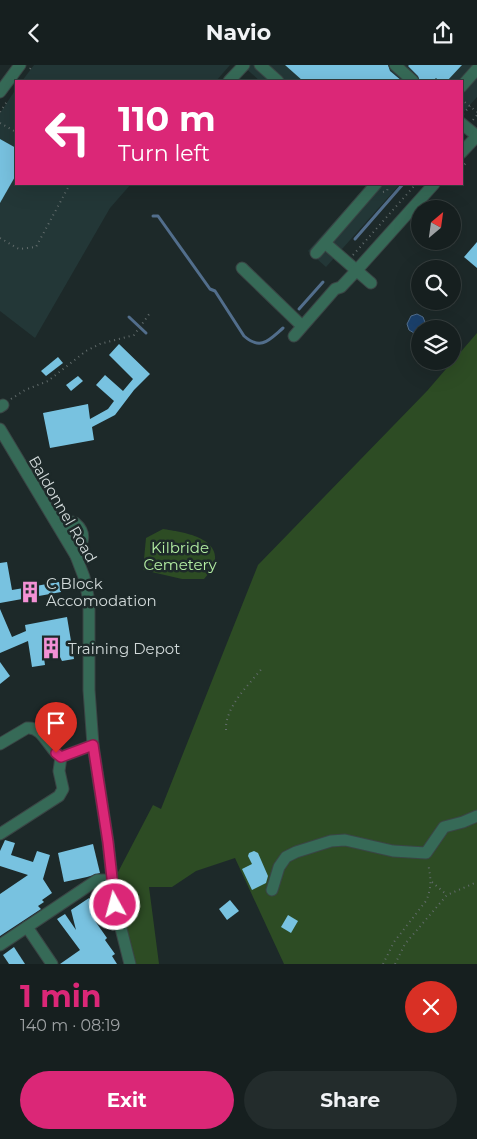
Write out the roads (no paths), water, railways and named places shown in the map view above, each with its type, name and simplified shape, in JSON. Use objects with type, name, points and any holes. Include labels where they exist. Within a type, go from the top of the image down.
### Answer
[{"type":"street","points":[[5,95],[20,65]]},
{"type":"street","points":[[230,80],[244,65]]},
{"type":"street","points":[[260,65],[277,80]]},
{"type":"street","points":[[395,65],[413,80]]},
{"type":"street","points":[[463,85],[477,69]]},
{"type":"street","points":[[463,125],[477,136],[463,151]]},
{"type":"street","points":[[316,253],[375,185]]},
{"type":"street","points":[[294,336],[335,289],[341,287],[433,185]]},
{"type":"street","points":[[325,243],[371,283]]},
{"type":"street","points":[[242,268],[302,326]]},
{"type":"street","name":"Baldonnel Road","points":[[0,429],[60,528],[76,557],[84,577],[89,601],[89,690],[93,745],[115,905],[130,964]]},
{"type":"street","points":[[60,528],[72,522],[75,523],[84,535],[84,541],[76,557]]},
{"type":"street","points":[[0,744],[32,727],[61,757]]},
{"type":"street","points":[[61,757],[93,745]]},
{"type":"street","points":[[0,834],[59,796],[62,789],[59,771],[61,757]]},
{"type":"street","points":[[272,890],[279,867],[286,857],[296,852],[331,841],[345,841],[393,851],[426,853],[444,827],[477,816]]},
{"type":"street","points":[[0,945],[97,880],[112,880]]},
{"type":"street","points":[[27,927],[52,964]]},
{"type":"water","points":[[417,314],[423,317],[424,320],[411,320],[411,331],[407,324],[411,316]]},
{"type":"waterway","points":[[355,239],[402,185]]},
{"type":"waterway","points":[[153,216],[158,216],[210,289],[215,291],[244,336],[255,343],[265,342],[283,328]]},
{"type":"waterway","points":[[299,309],[323,282]]},
{"type":"waterway","points":[[129,317],[146,333]]},
{"type":"place","name":"C Block Accomodation","points":[[30,592]]},
{"type":"place","name":"Training Depot","points":[[51,648]]},
{"type":"park label","name":"Kilbride Cemetery","points":[[180,556]]}]
